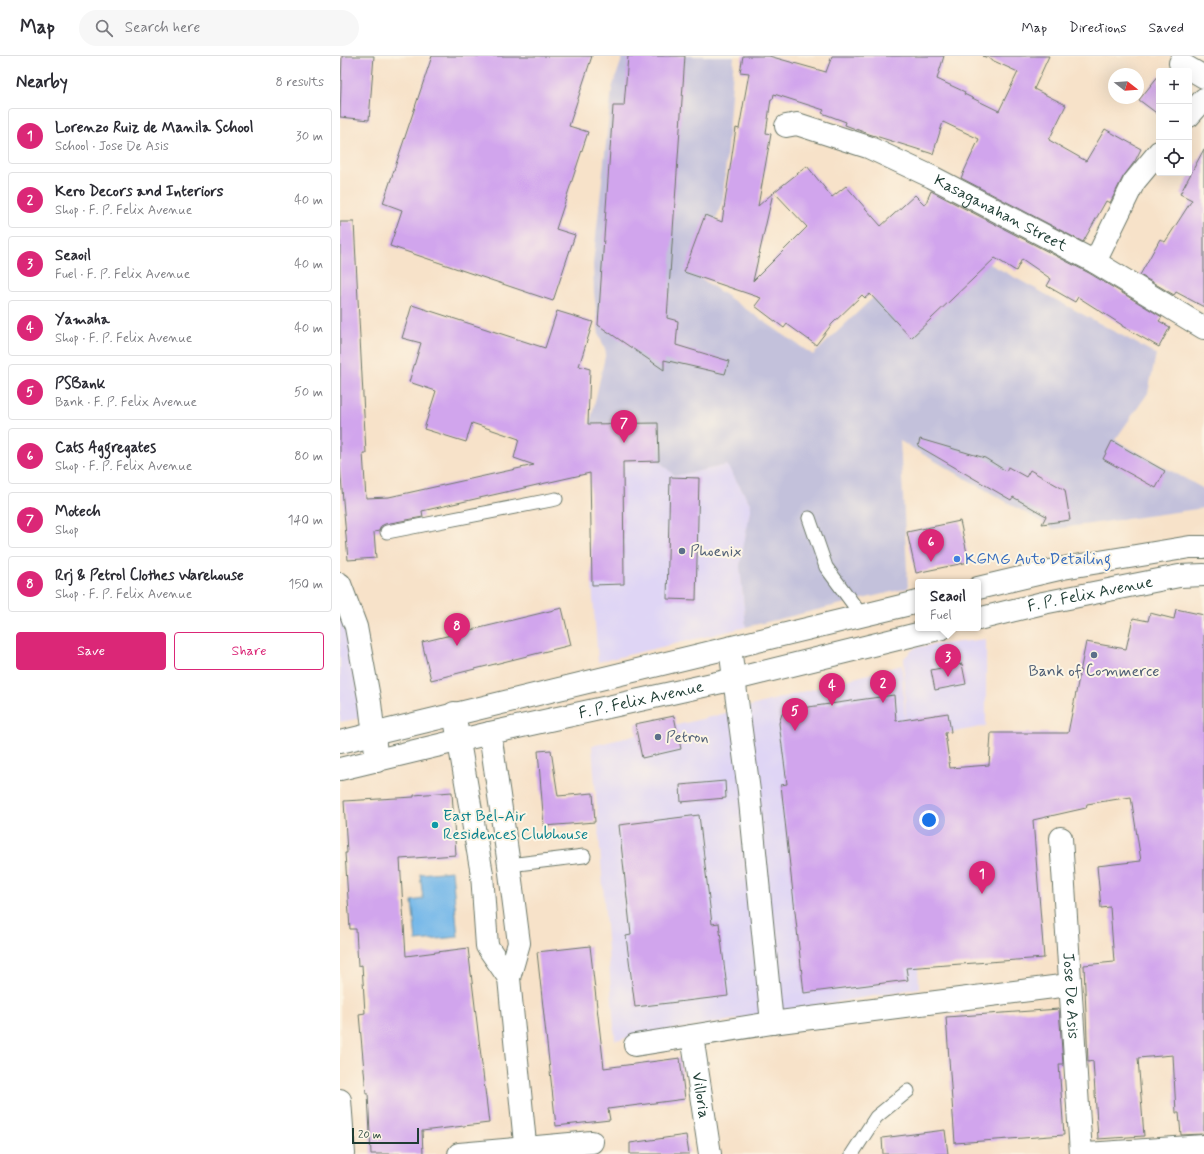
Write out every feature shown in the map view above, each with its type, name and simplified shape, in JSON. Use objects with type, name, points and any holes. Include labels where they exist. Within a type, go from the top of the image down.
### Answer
[{"type":"street","points":[[1180,63],[1204,77]]},
{"type":"street","name":"Kasaganahan Street","points":[[786,126],[797,124],[868,147],[932,177],[1095,262],[1204,328]]},
{"type":"street","points":[[1095,262],[1134,182],[1156,156]]},
{"type":"street","name":"F. P. Felix Avenue","points":[[981,587],[1063,568],[1190,547],[1204,547]]},
{"type":"street","name":"F. P. Felix Avenue","points":[[981,618],[1043,603],[1179,576],[1204,575]]},
{"type":"street","points":[[340,584],[356,627],[374,733],[377,761]]},
{"type":"street","name":"F. P. Felix Avenue","points":[[340,742],[454,713],[915,603]]},
{"type":"street","name":"F. P. Felix Avenue","points":[[340,769],[459,742],[490,733],[735,679],[930,631]]},
{"type":"street","points":[[730,648],[750,791],[772,1023]]},
{"type":"street","points":[[454,713],[482,874],[487,946],[509,978]]},
{"type":"street","points":[[490,733],[510,865],[518,944],[509,978],[526,1151]]},
{"type":"street","name":"Jose De Asis","points":[[1061,838],[1069,985],[1081,1154]]},
{"type":"street","points":[[635,1045],[772,1023],[1069,985]]},
{"type":"street","name":"Villoria","points":[[692,1036],[710,1154]]},
{"type":"street","points":[[340,1100],[344,1154]]},
{"type":"street","points":[[459,1154],[526,1151],[592,1142]]},
{"type":"street","points":[[1087,1154],[1204,1146]]},
{"type":"lane","points":[[387,532],[556,498]]},
{"type":"lane","points":[[809,518],[826,568],[862,616]]},
{"type":"lane","points":[[510,865],[584,856]]},
{"type":"lane","points":[[852,1154],[876,1117],[908,1091]]},
{"type":"shaded area","points":[[623,56],[734,56],[723,200],[696,275],[813,355],[951,223],[990,264],[1156,354],[1148,393],[1115,440],[1204,489],[1204,508],[1054,529],[900,441],[908,588],[746,627],[740,566],[751,505],[727,465],[675,476],[659,461],[658,424],[590,424],[606,352],[599,335],[594,292],[593,264],[612,88]]},
{"type":"shaded area","points":[[658,423],[659,461],[675,476],[727,465],[751,505],[740,566],[746,627],[598,662],[592,585],[590,424]]},
{"type":"shaded area","points":[[340,598],[349,613],[361,718],[340,722]]},
{"type":"shaded area","points":[[986,639],[986,726],[906,741],[919,988],[615,1040],[592,746],[722,714],[902,665],[906,737],[904,658],[916,647]]},
{"type":"water","points":[[452,871],[458,937],[416,941],[412,901],[423,899],[420,874]]},
{"type":"building","points":[[342,56],[374,56],[369,120],[340,117]]},
{"type":"building","points":[[432,56],[592,56],[569,126],[588,132],[556,229],[575,235],[553,301],[390,246],[402,210],[383,203]]},
{"type":"building","points":[[628,56],[685,56],[667,318],[678,321],[676,345],[729,361],[725,374],[664,360],[664,370],[598,325],[613,106],[624,106]]},
{"type":"building","points":[[743,56],[769,56],[826,72],[832,56],[944,56],[937,79],[965,92],[964,94],[999,111],[1018,72],[983,56],[1049,56],[1034,89],[1066,105],[1049,140],[1086,161],[1105,129],[1141,149],[1135,161],[1123,177],[1110,203],[1106,201],[1083,242],[961,178],[979,139],[943,122],[933,154],[845,125],[846,122],[822,113],[824,110],[774,94],[773,99],[771,99],[766,133],[771,134],[758,206],[773,193],[753,281],[807,227],[774,192],[807,166],[832,197],[846,186],[881,226],[915,195],[925,205],[931,191],[1089,273],[1162,317],[1159,321],[1170,327],[1159,347],[1122,326],[1078,297],[1075,302],[1047,286],[1051,279],[1022,259],[1016,271],[995,258],[911,338],[870,294],[865,298],[862,295],[832,324],[816,345],[787,324],[784,328],[755,306],[761,298],[684,272],[705,215],[722,222],[736,128],[739,129],[749,73],[740,72]]},
{"type":"building","points":[[1156,79],[1156,113],[1144,104],[1144,94]]},
{"type":"building","points":[[1204,149],[1204,307],[1176,292],[1174,295],[1140,275],[1160,239],[1165,242],[1192,200],[1180,194],[1190,176],[1192,176],[1192,172]]},
{"type":"building","points":[[340,222],[354,222],[366,453],[363,453],[366,498],[389,497],[534,465],[514,458],[519,439],[472,423],[466,442],[424,429],[436,391],[409,382],[421,343],[402,338],[412,305],[545,348],[557,311],[593,322],[579,366],[590,369],[588,424],[658,423],[659,461],[623,462],[624,584],[592,585],[590,473],[422,511],[423,517],[385,524],[381,526],[379,531],[374,532],[376,558],[348,560],[340,465]]},
{"type":"building","points":[[920,439],[985,458],[1006,471],[1008,467],[1026,477],[1030,470],[1065,490],[1070,520],[1042,524],[1046,516],[1013,497],[1011,500],[918,446]]},
{"type":"building","points":[[1112,441],[1165,471],[1156,488],[1103,459]]},
{"type":"building","name":"Phoenix","points":[[670,477],[699,478],[696,600],[667,599]]},
{"type":"building","points":[[960,521],[969,562],[916,573],[907,532]]},
{"type":"building","points":[[562,608],[571,645],[431,680],[422,642]]},
{"type":"building","points":[[1176,609],[1204,615],[1204,1134],[1181,1135],[1179,1113],[1176,1113],[1173,1055],[1138,1058],[1144,1136],[1098,1139],[1093,1061],[1088,1062],[1084,965],[1114,962],[1110,907],[1101,908],[1097,866],[1141,861],[1131,797],[1087,804],[1086,808],[1033,820],[1044,958],[906,968],[908,980],[804,993],[781,785],[787,784],[779,723],[782,714],[787,710],[894,695],[896,721],[948,713],[951,732],[945,733],[950,768],[989,765],[991,733],[1068,733],[1086,642],[1126,649],[1133,618],[1148,621],[1150,613],[1174,619]]},
{"type":"building","points":[[962,664],[966,684],[935,690],[931,670]]},
{"type":"building","name":"Petron","points":[[674,716],[681,749],[642,758],[635,724]]},
{"type":"building","points":[[551,750],[558,796],[593,793],[595,822],[544,826],[538,751]]},
{"type":"building","points":[[725,781],[726,798],[681,802],[680,785]]},
{"type":"building","points":[[452,792],[456,855],[400,859],[406,956],[468,948],[489,1123],[422,1131],[423,1154],[371,1154],[368,1093],[366,1093],[359,1014],[365,1013],[362,965],[358,966],[356,929],[350,929],[345,853],[347,853],[344,801],[414,797],[414,795]]},
{"type":"building","points":[[699,815],[712,924],[719,923],[728,996],[635,1007],[626,936],[631,935],[619,825]]},
{"type":"building","points":[[590,946],[604,1068],[680,1058],[685,1099],[608,1109],[610,1120],[556,1126],[537,952]]},
{"type":"building","points":[[1059,1009],[1063,1064],[1059,1064],[1064,1135],[955,1143],[946,1017]]},
{"type":"building","points":[[945,1130],[948,1154],[883,1154],[882,1138]]},
{"type":"building","points":[[686,1135],[689,1154],[630,1154],[630,1143]]},
{"type":"place","name":"Motech","points":[[624,443]]},
{"type":"place","name":"Phoenix","points":[[682,551]]},
{"type":"place","name":"KGMG Auto Detailing","points":[[957,559]]},
{"type":"place","name":"Cats Aggregates","points":[[931,562]]},
{"type":"place","name":"Rrj & Petrol Clothes Warehouse","points":[[457,646]]},
{"type":"place","name":"Bank of Commerce","points":[[1094,655]]},
{"type":"place","name":"Seaoil","points":[[948,677]]},
{"type":"place","name":"Kero Decors and Interiors","points":[[883,703]]},
{"type":"place","name":"Yamaha","points":[[832,706]]},
{"type":"place","name":"PSBank","points":[[795,731]]},
{"type":"place","name":"Petron","points":[[658,737]]},
{"type":"place","name":"East Bel-Air Residences Clubhouse","points":[[435,825]]},
{"type":"place","name":"Lorenzo Ruiz de Manila School","points":[[982,894]]}]
